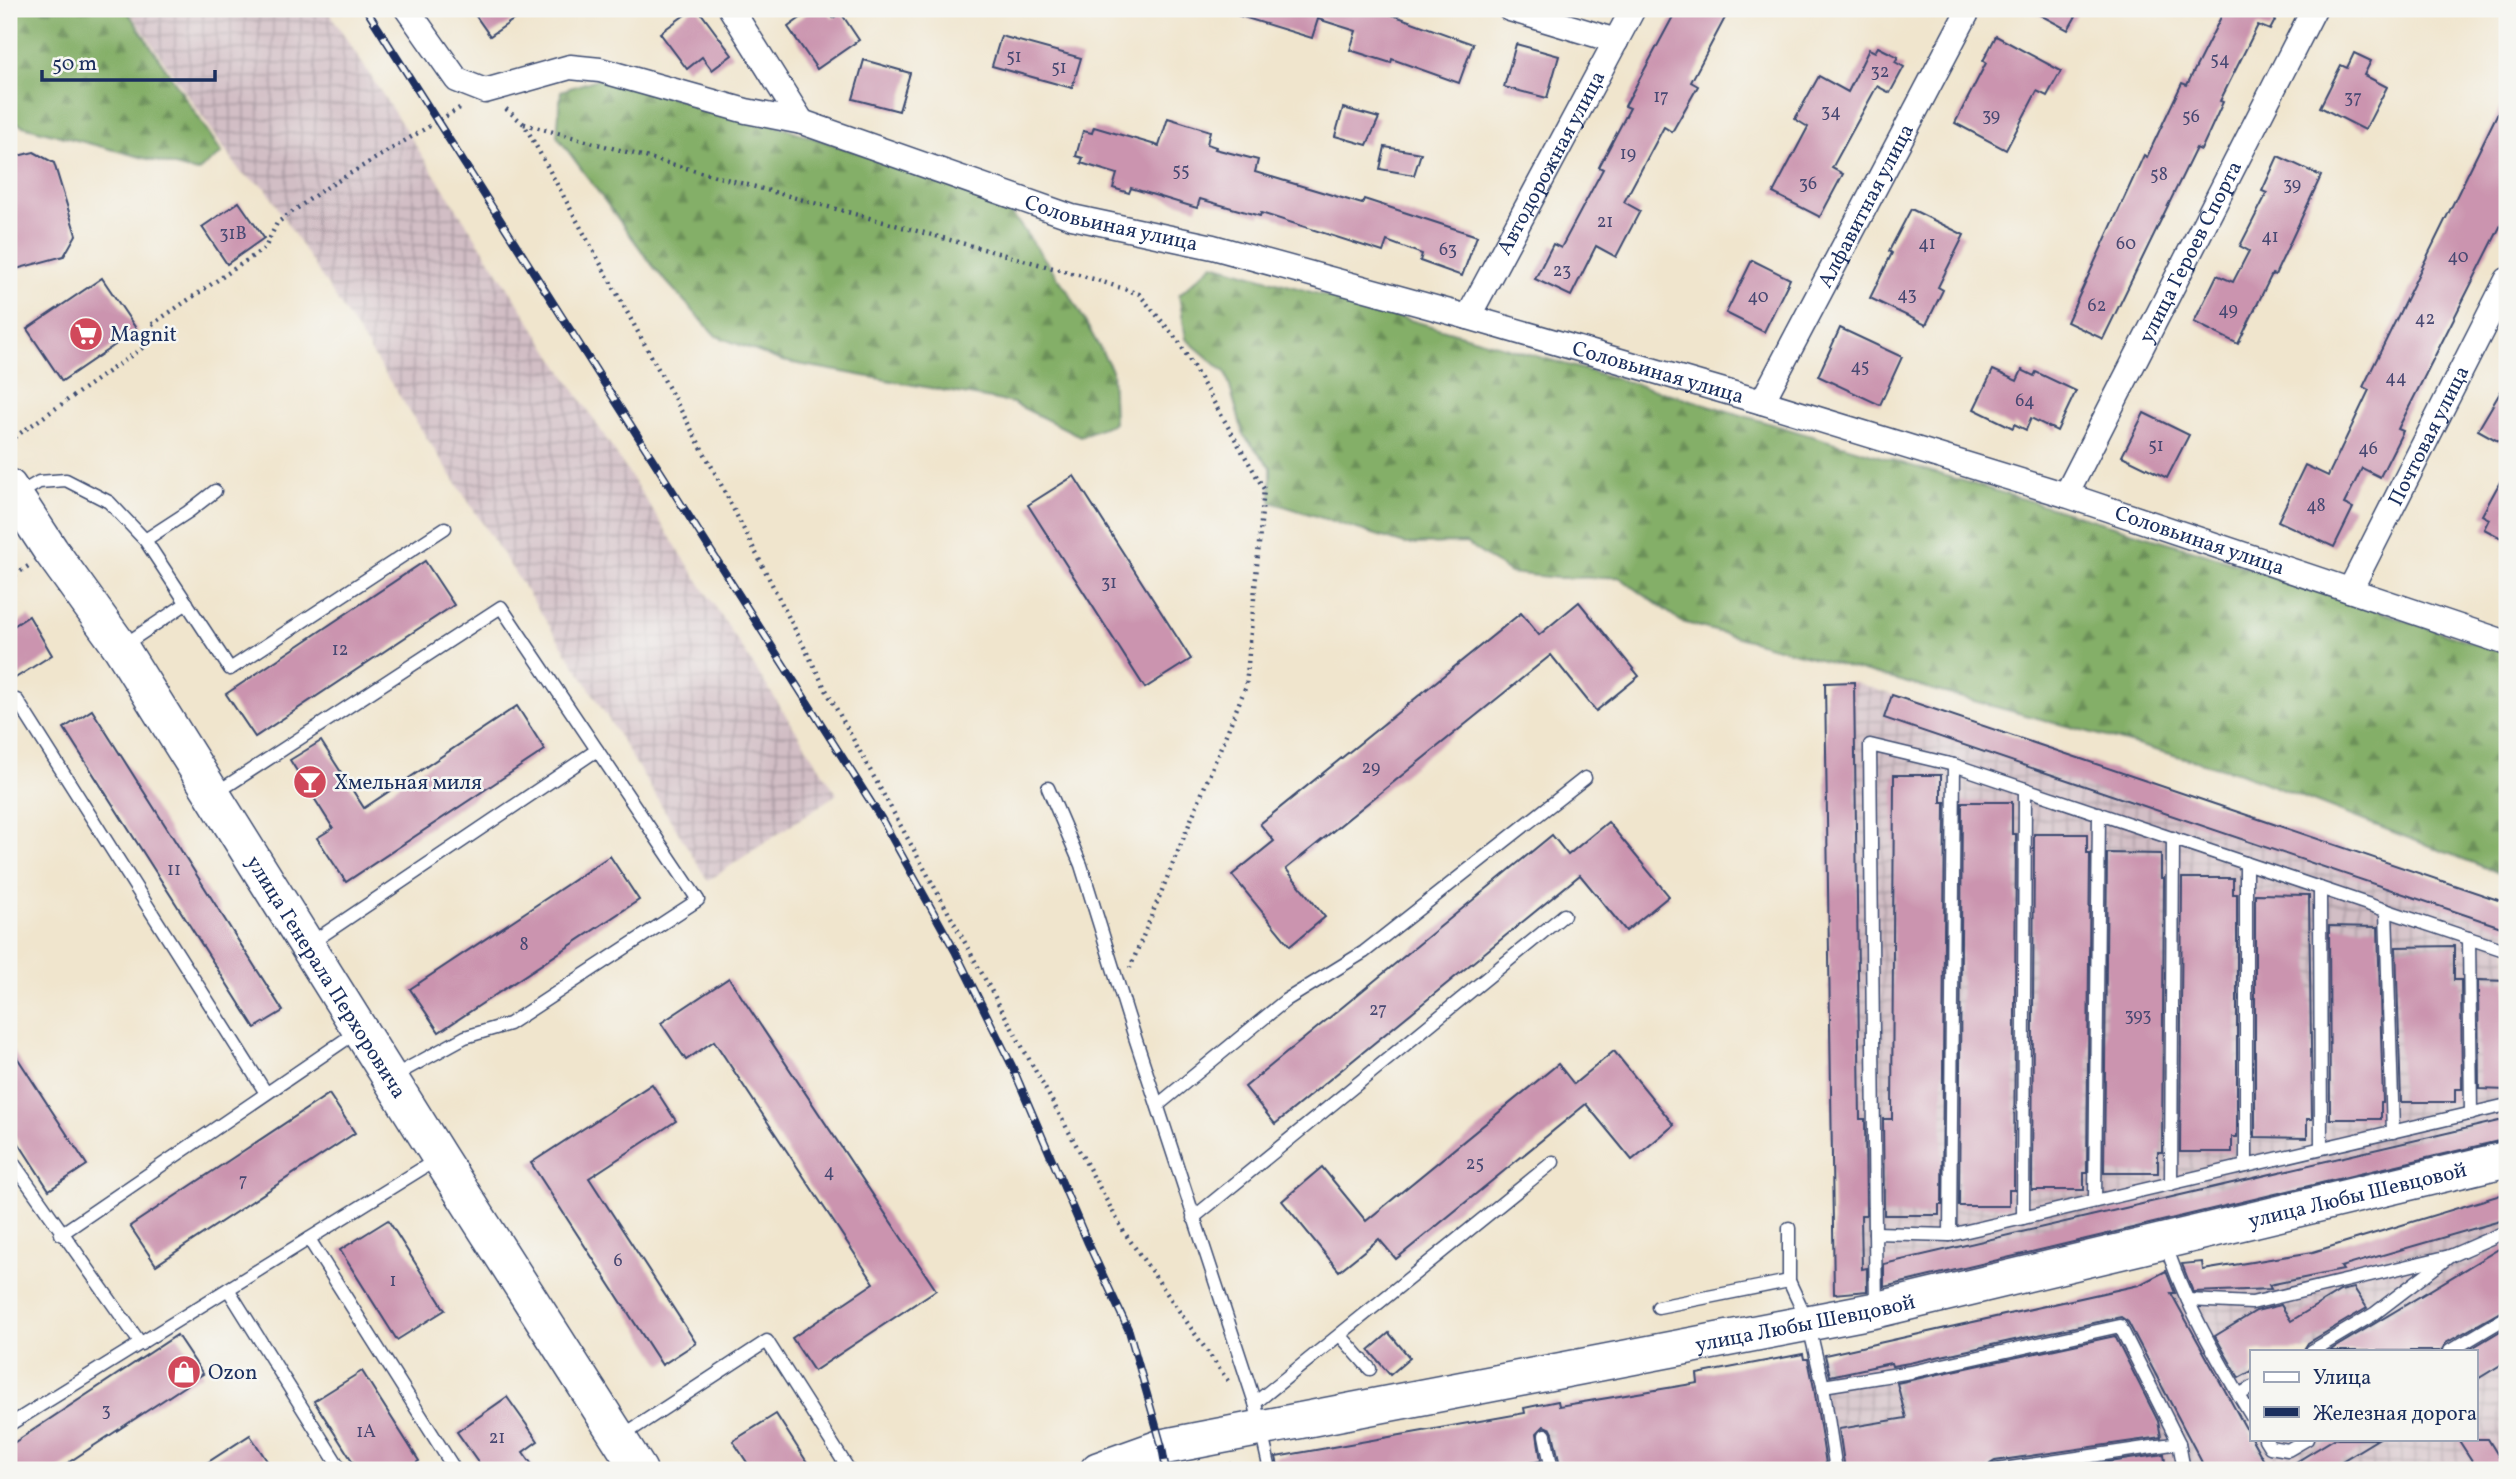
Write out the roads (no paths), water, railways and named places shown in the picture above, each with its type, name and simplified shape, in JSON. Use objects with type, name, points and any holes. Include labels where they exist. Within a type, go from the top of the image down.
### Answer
[{"type":"street","name":"Соловьиная улица","points":[[407,9],[457,80],[485,91],[570,67],[600,70],[747,111],[802,122],[1072,217],[1213,247],[1762,402],[2066,495],[2507,643]]},
{"type":"street","points":[[731,9],[802,122]]},
{"type":"street","points":[[1510,9],[1616,41]]},
{"type":"street","name":"Автодорожная улица","points":[[1468,317],[1633,9]]},
{"type":"street","name":"Алфавитная улица","points":[[1762,402],[1969,9]]},
{"type":"street","name":"улица Героев Спорта","points":[[2066,495],[2314,9]]},
{"type":"street","name":"Почтовая улица","points":[[2350,590],[2507,279]]},
{"type":"street","name":"улица Генерала Перхоровича","points":[[11,495],[121,648],[639,1470]]},
{"type":"street","name":"улица Любы Шевцовой","points":[[1098,1470],[1259,1416],[1876,1310],[2507,1159]]},
{"type":"lane","points":[[11,495],[39,482],[66,480],[109,502],[145,540],[230,669],[445,528]]},
{"type":"lane","points":[[145,540],[215,491]]},
{"type":"lane","points":[[121,648],[187,603]]},
{"type":"lane","points":[[214,795],[501,607],[698,900],[509,1024],[464,1037],[392,1077]]},
{"type":"lane","points":[[9,705],[17,700],[266,1093]]},
{"type":"lane","points":[[1876,1310],[1870,745],[1954,765],[2507,951]]},
{"type":"lane","points":[[308,945],[597,750]]},
{"type":"lane","points":[[1950,1235],[1954,765]]},
{"type":"lane","points":[[1158,1105],[1286,1000],[1364,951],[1585,778]]},
{"type":"lane","points":[[1048,788],[1082,865],[1120,991],[1259,1416],[1270,1470]]},
{"type":"lane","points":[[2023,1218],[2025,789]]},
{"type":"lane","points":[[2095,1201],[2099,813]]},
{"type":"lane","points":[[2171,1184],[2173,838]]},
{"type":"lane","points":[[2245,1166],[2246,863]]},
{"type":"lane","points":[[2320,888],[2321,1149]]},
{"type":"lane","points":[[2386,910],[2393,1132]]},
{"type":"lane","points":[[1193,1218],[1564,915]]},
{"type":"lane","points":[[2469,938],[2471,1114]]},
{"type":"lane","points":[[61,1234],[361,1028]]},
{"type":"lane","points":[[1875,1233],[1950,1235],[2507,1105]]},
{"type":"lane","points":[[9,1157],[61,1234],[141,1343]]},
{"type":"lane","points":[[9,1425],[440,1158]]},
{"type":"lane","points":[[1259,1416],[1340,1335],[1553,1162]]},
{"type":"lane","points":[[1789,1228],[1789,1280],[1808,1321],[1823,1386],[1836,1470]]},
{"type":"lane","points":[[2188,1300],[2252,1303],[2450,1256],[2507,1231]]},
{"type":"lane","points":[[309,1239],[455,1470]]},
{"type":"lane","points":[[2165,1242],[2174,1272],[2250,1414]]},
{"type":"lane","points":[[2314,1350],[2374,1314],[2450,1256]]},
{"type":"lane","points":[[1658,1307],[1789,1280]]},
{"type":"lane","points":[[228,1289],[341,1470]]},
{"type":"lane","points":[[2453,1350],[2507,1317]]},
{"type":"lane","points":[[1823,1386],[1911,1372],[2120,1326],[2179,1443],[2184,1470]]},
{"type":"lane","points":[[1340,1335],[1370,1369]]},
{"type":"lane","points":[[618,1438],[766,1341],[849,1470]]},
{"type":"lane","points":[[2239,1395],[2250,1388]]},
{"type":"lane","points":[[1545,1435],[1552,1470]]},
{"type":"lane","points":[[2266,1440],[2270,1447],[2288,1450],[2305,1440]]},
{"type":"lane","points":[[1996,1470],[2179,1443]]},
{"type":"railway","points":[[366,9],[881,818],[955,951],[1012,1066],[1129,1331],[1166,1470]]},
{"type":"place","name":"Magnit","points":[[86,334]]},
{"type":"place","name":"Хмельная миля","points":[[310,782]]},
{"type":"place","name":"Ozon","points":[[184,1372]]}]
